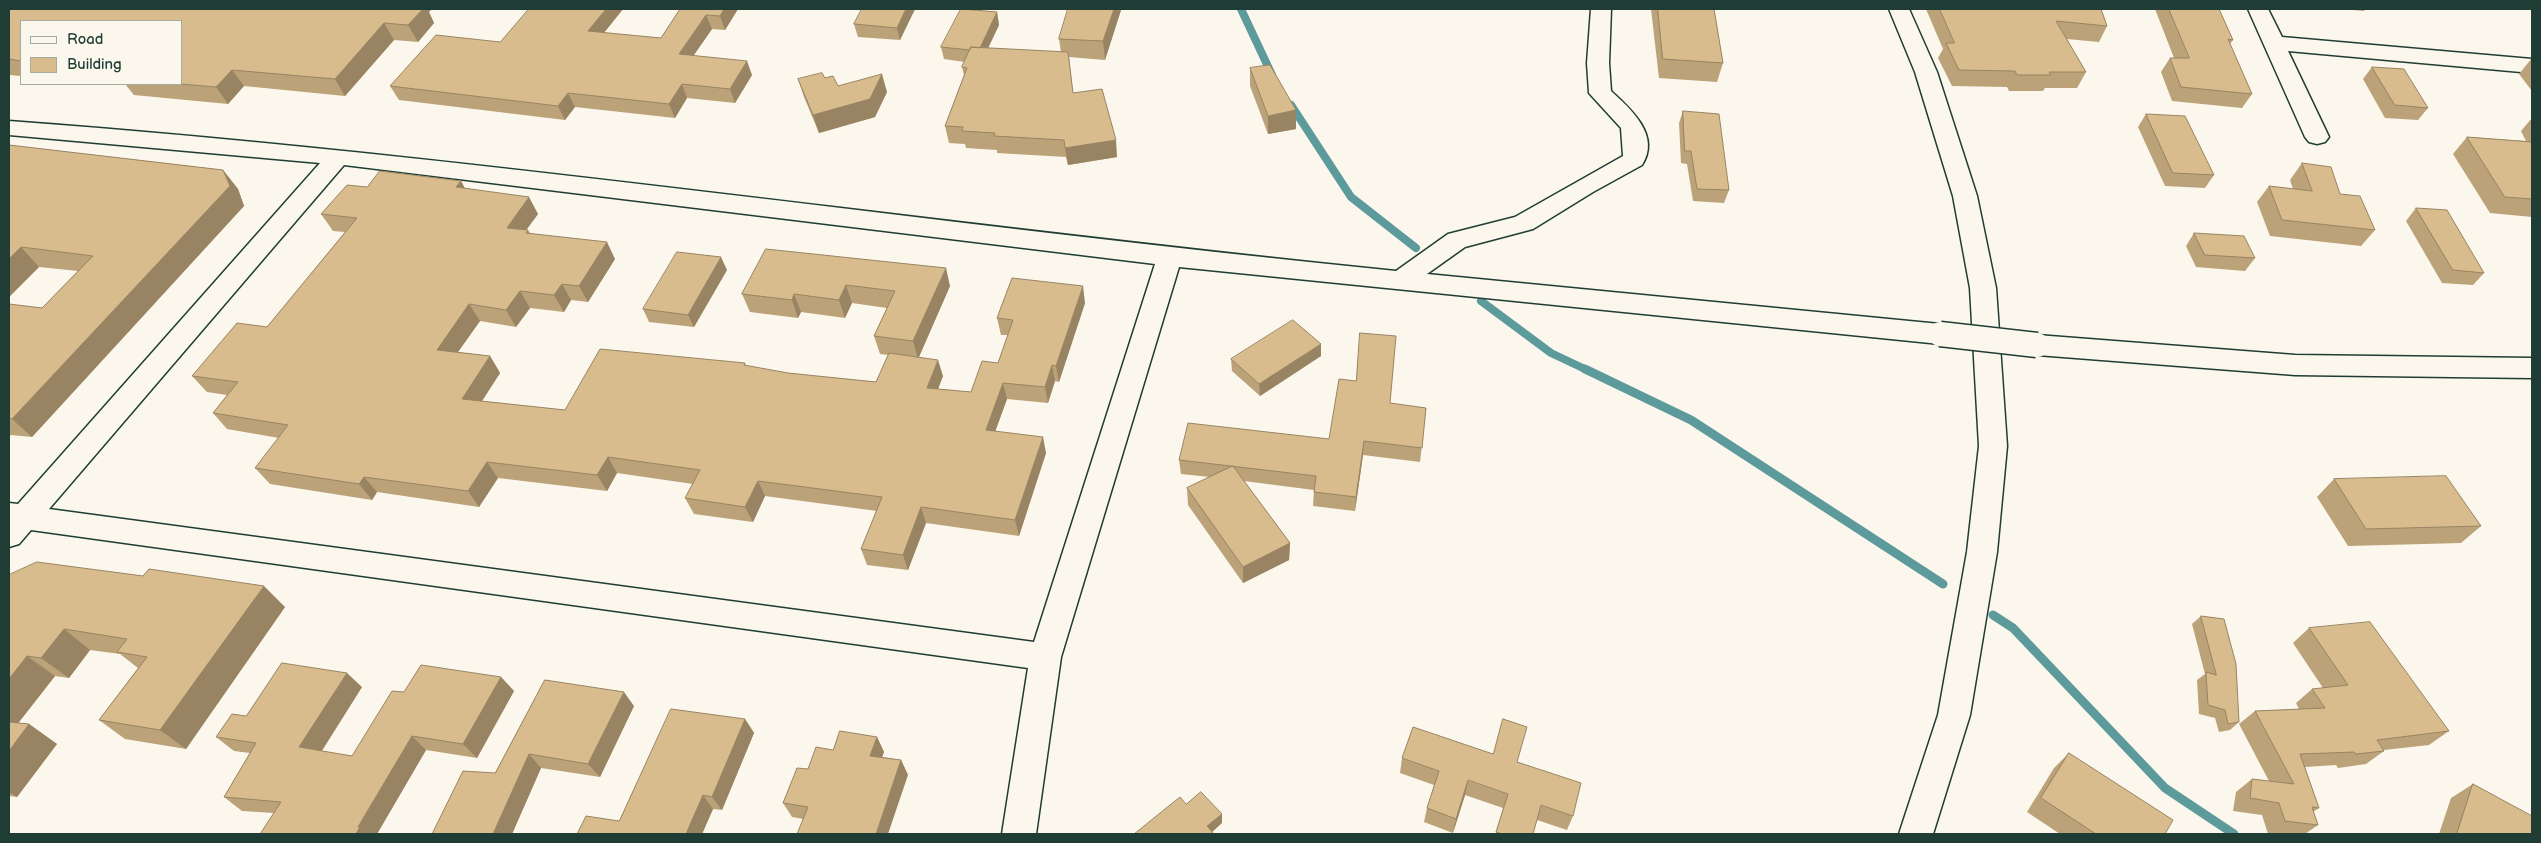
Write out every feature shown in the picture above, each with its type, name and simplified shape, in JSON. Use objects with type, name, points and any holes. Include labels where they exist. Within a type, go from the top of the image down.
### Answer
[{"type":"street","points":[[1401,280],[1457,240],[1524,223],[1634,160],[1637,139],[1632,124],[1600,93],[1598,63],[1601,9]]},
{"type":"street","points":[[1899,9],[1926,72],[1965,196],[1983,288],[1992,446],[1982,552],[1954,714],[1916,834]]},
{"type":"street","points":[[2258,9],[2317,137]]},
{"type":"street","points":[[2272,42],[2532,66]]},
{"type":"street","points":[[9,128],[338,157],[1170,257],[2037,345],[2295,365],[2532,368]]},
{"type":"street","points":[[14,523],[338,157]]},
{"type":"street","points":[[1019,834],[1044,657],[1170,257]]},
{"type":"street","points":[[14,523],[1044,657]]},
{"type":"building","points":[[9,9],[423,9],[408,25],[384,23],[335,79],[232,70],[216,87],[182,84],[182,20],[20,20],[20,61],[9,59]]},
{"type":"building","points":[[529,9],[606,9],[588,31],[661,38],[680,9],[724,9],[720,16],[706,15],[679,54],[747,61],[730,89],[682,84],[669,104],[568,93],[558,106],[390,86],[436,35],[500,42]]},
{"type":"building","points":[[862,9],[906,9],[897,28],[854,24]]},
{"type":"building","points":[[961,9],[997,12],[980,48],[971,47],[970,50],[941,47]]},
{"type":"building","points":[[1068,9],[1114,9],[1103,41],[1059,39]]},
{"type":"building","points":[[1658,9],[1714,9],[1723,63],[1663,59]]},
{"type":"building","points":[[1940,9],[2101,9],[2107,26],[2056,21],[2086,72],[2049,72],[2051,75],[2017,75],[2015,71],[1959,70],[1946,43],[1954,43]]},
{"type":"building","points":[[2169,9],[2219,9],[2233,40],[2228,39],[2252,94],[2181,87],[2170,58],[2189,58]]},
{"type":"building","points":[[971,47],[1068,52],[1073,93],[1102,89],[1116,140],[1065,148],[1064,140],[994,136],[995,133],[962,131],[963,127],[945,126],[967,68],[962,67]]},
{"type":"building","points":[[1270,65],[1296,110],[1268,116],[1250,68]]},
{"type":"building","points":[[2372,67],[2404,69],[2428,108],[2395,105]]},
{"type":"building","points":[[822,73],[825,78],[833,76],[838,86],[882,74],[870,99],[813,115],[798,79]]},
{"type":"building","points":[[1683,111],[1719,114],[1729,190],[1697,189],[1691,151],[1685,151]]},
{"type":"building","points":[[2146,114],[2185,116],[2214,175],[2173,173]]},
{"type":"building","points":[[2467,137],[2532,142],[2532,199],[2505,197]]},
{"type":"building","points":[[9,145],[223,170],[230,186],[12,419],[9,418],[9,304],[42,308],[93,256],[21,247],[9,259]]},
{"type":"building","points":[[2302,163],[2331,167],[2340,194],[2360,196],[2375,230],[2282,220],[2269,186],[2312,191]]},
{"type":"building","points":[[380,171],[461,181],[456,187],[529,197],[507,228],[528,230],[526,233],[607,242],[579,286],[562,284],[554,295],[520,291],[506,310],[469,304],[437,350],[490,356],[462,399],[565,410],[600,349],[745,363],[744,365],[788,373],[876,382],[889,353],[938,360],[927,388],[971,392],[982,361],[998,363],[1013,320],[997,318],[1012,278],[1083,286],[1056,366],[1052,365],[1045,387],[1003,383],[986,430],[1043,437],[1015,520],[921,507],[903,555],[861,549],[882,497],[758,481],[745,507],[685,498],[700,470],[608,457],[597,475],[487,462],[468,491],[364,477],[359,484],[255,468],[288,425],[213,413],[238,382],[192,376],[237,323],[267,327],[357,218],[321,214],[347,185],[367,187]]},
{"type":"building","points":[[2416,208],[2447,210],[2484,273],[2453,270]]},
{"type":"building","points":[[2194,233],[2244,236],[2255,258],[2205,255]]},
{"type":"building","points":[[766,249],[946,268],[913,341],[874,336],[895,291],[846,285],[839,300],[794,294],[792,300],[742,294]]},
{"type":"building","points":[[677,252],[721,257],[688,315],[643,309]]},
{"type":"building","points":[[1293,320],[1321,344],[1259,384],[1231,359]]},
{"type":"building","points":[[1360,333],[1396,336],[1390,403],[1426,408],[1422,448],[1364,441],[1356,497],[1314,492],[1316,476],[1179,460],[1188,423],[1329,439],[1339,379],[1356,381]]},
{"type":"building","points":[[1233,466],[1290,543],[1243,567],[1187,488]]},
{"type":"building","points":[[2446,476],[2481,526],[2366,529],[2334,479]]},
{"type":"building","points":[[37,562],[143,576],[149,569],[264,586],[160,730],[99,720],[147,657],[117,652],[127,639],[64,629],[41,658],[27,656],[9,679],[9,575]]},
{"type":"building","points":[[2201,616],[2224,619],[2236,664],[2239,722],[2228,724],[2225,710],[2208,705],[2206,672],[2216,675]]},
{"type":"building","points":[[2370,622],[2449,731],[2377,740],[2384,751],[2356,754],[2354,752],[2300,754],[2319,808],[2312,807],[2318,825],[2285,821],[2279,803],[2250,798],[2252,779],[2294,784],[2255,711],[2325,708],[2312,689],[2348,685],[2309,628]]},
{"type":"building","points":[[282,663],[347,673],[299,747],[352,756],[392,691],[404,692],[421,665],[501,677],[463,744],[412,736],[358,827],[360,827],[356,834],[260,834],[281,802],[224,797],[256,743],[216,737],[232,714],[246,716]]},
{"type":"building","points":[[545,680],[624,692],[588,764],[529,754],[493,834],[432,834],[463,771],[495,773]]},
{"type":"building","points":[[671,709],[745,719],[712,797],[703,795],[686,834],[577,834],[586,816],[619,821]]},
{"type":"building","points":[[1503,719],[1527,727],[1517,762],[1581,783],[1573,816],[1541,805],[1533,834],[1502,834],[1496,832],[1508,794],[1468,780],[1456,819],[1427,808],[1439,771],[1402,758],[1413,727],[1493,754]]},
{"type":"building","points":[[9,722],[29,724],[9,751]]},
{"type":"building","points":[[840,731],[877,737],[870,756],[901,760],[876,834],[797,834],[808,807],[783,803],[797,768],[808,769],[816,747],[833,750]]},
{"type":"building","points":[[2069,753],[2173,820],[2165,834],[2096,834],[2041,798]]},
{"type":"building","points":[[2473,784],[2532,816],[2532,834],[2457,834]]},
{"type":"building","points":[[1201,792],[1222,814],[1207,826],[1214,834],[1134,834],[1180,797],[1186,804]]},
{"type":"waterway","points":[[1241,9],[1272,75]]},
{"type":"waterway","points":[[1291,105],[1351,197],[1416,248]]},
{"type":"waterway","points":[[1481,301],[1551,353],[1587,370]]},
{"type":"waterway","points":[[1585,369],[1691,420],[1943,584]]},
{"type":"waterway","points":[[1993,615],[2013,628],[2165,788],[2234,834]]}]
